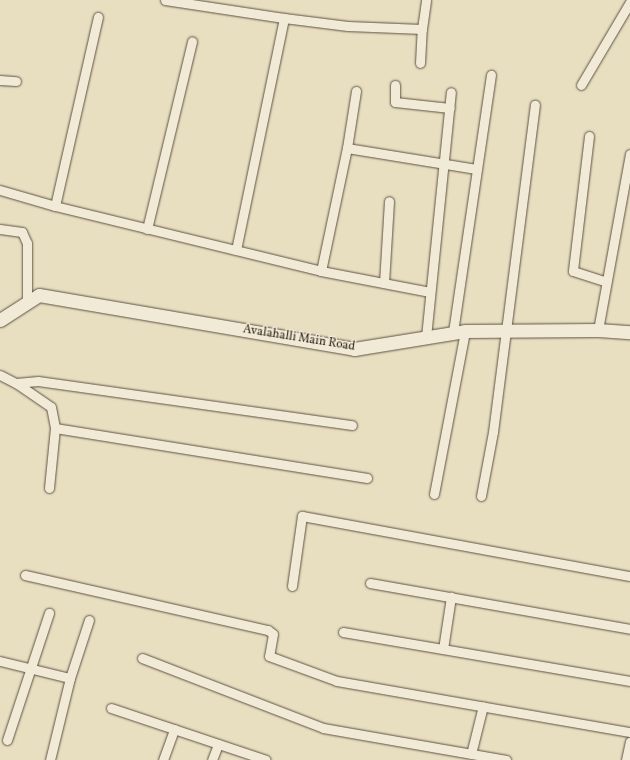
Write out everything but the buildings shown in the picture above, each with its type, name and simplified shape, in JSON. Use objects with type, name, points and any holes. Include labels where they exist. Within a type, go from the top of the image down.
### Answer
[{"type":"main road","name":"Avalahalli Main Road","points":[[0,320],[39,295],[354,349],[458,331],[598,330],[630,332]]},
{"type":"street","points":[[165,0],[348,26],[422,29]]},
{"type":"street","points":[[420,63],[422,29],[426,0]]},
{"type":"street","points":[[581,85],[630,2]]},
{"type":"street","points":[[55,206],[98,16]]},
{"type":"street","points":[[236,250],[284,18]]},
{"type":"street","points":[[147,229],[192,41]]},
{"type":"street","points":[[434,494],[458,331],[476,168],[491,75]]},
{"type":"street","points":[[0,80],[16,80]]},
{"type":"street","points":[[395,86],[395,102],[450,108]]},
{"type":"street","points":[[321,272],[347,148],[356,91]]},
{"type":"street","points":[[426,337],[451,92]]},
{"type":"street","points":[[481,496],[493,432],[535,105]]},
{"type":"street","points":[[589,136],[573,271],[606,282]]},
{"type":"street","points":[[347,148],[476,168]]},
{"type":"street","points":[[598,330],[630,154]]},
{"type":"street","points":[[0,190],[55,206],[321,272],[430,292]]},
{"type":"street","points":[[384,283],[389,201]]},
{"type":"street","points":[[0,229],[22,232],[27,243],[27,303]]},
{"type":"street","points":[[0,375],[16,383],[51,407],[55,428],[49,488]]},
{"type":"street","points":[[16,383],[38,381],[352,425]]},
{"type":"street","points":[[55,428],[367,478]]},
{"type":"street","points":[[292,586],[302,516],[630,576]]},
{"type":"street","points":[[25,575],[268,630],[273,634],[269,656],[337,680],[630,732]]},
{"type":"street","points":[[370,582],[630,629]]},
{"type":"street","points":[[444,649],[451,597]]},
{"type":"street","points":[[7,740],[49,613]]},
{"type":"street","points":[[50,760],[70,678],[89,620]]},
{"type":"street","points":[[343,632],[630,681]]},
{"type":"street","points":[[142,658],[323,728],[506,760]]},
{"type":"street","points":[[0,661],[70,678]]},
{"type":"street","points":[[471,754],[483,706]]},
{"type":"street","points":[[111,708],[262,759]]},
{"type":"street","points":[[163,760],[174,729]]},
{"type":"street","points":[[626,760],[630,741]]},
{"type":"street","points":[[212,760],[218,744]]}]
